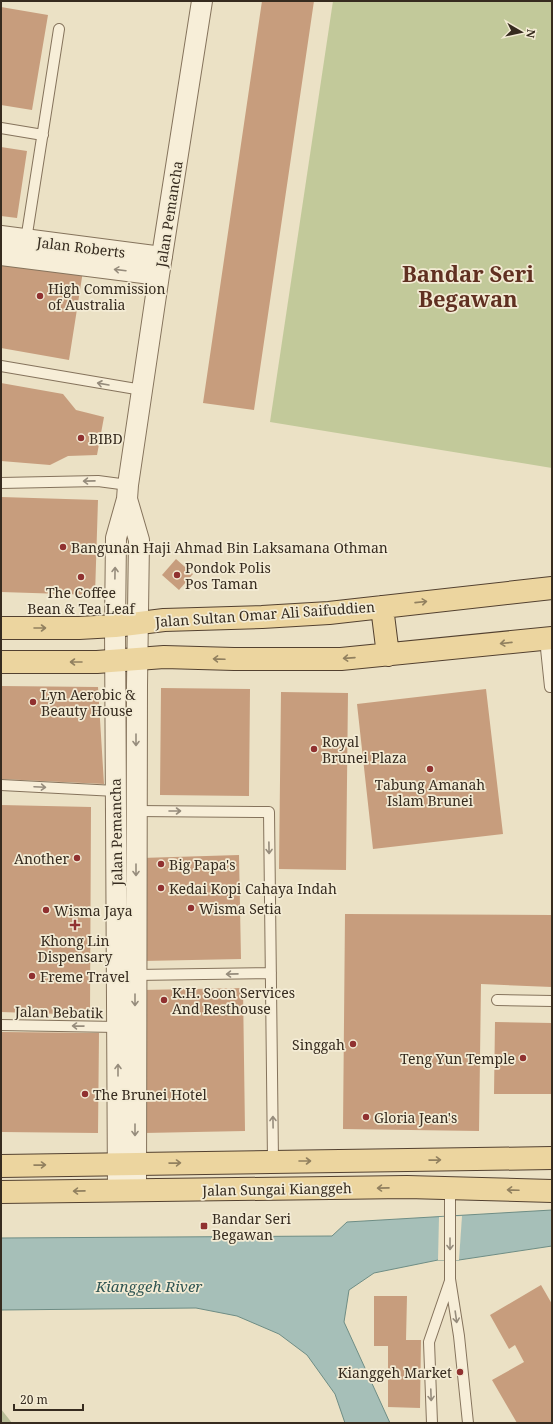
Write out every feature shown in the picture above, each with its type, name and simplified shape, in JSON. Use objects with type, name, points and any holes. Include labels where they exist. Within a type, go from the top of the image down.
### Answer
[{"type":"main road","name":"Jalan Sultan Omar Ali Saifuddien","points":[[1,628],[79,628],[114,626],[164,620],[262,617],[382,607],[552,588]]},
{"type":"main road","points":[[382,607],[388,655]]},
{"type":"main road","points":[[1,662],[115,661],[164,657],[234,659],[341,659],[548,639]]},
{"type":"main road","name":"Jalan Sungai Kianggeh","points":[[1,1166],[552,1158]]},
{"type":"main road","name":"Jalan Sungai Kianggeh","points":[[1,1192],[408,1187],[450,1199],[552,1191]]},
{"type":"street","name":"Jalan Pemancha","points":[[127,1164],[118,1027],[114,626],[116,538],[127,492],[160,266],[202,1]]},
{"type":"street","name":"Jalan Roberts","points":[[1,236],[160,266]]},
{"type":"street","name":"Jalan Roberts","points":[[1,255],[160,266]]},
{"type":"street","name":"Jalan Pemancha","points":[[127,492],[139,540],[135,975],[127,1191]]},
{"type":"lane","points":[[26,240],[59,29]]},
{"type":"lane","points":[[1,128],[43,135]]},
{"type":"lane","points":[[1,366],[142,390]]},
{"type":"lane","points":[[1,483],[98,481],[127,492]]},
{"type":"lane","points":[[548,639],[550,687]]},
{"type":"lane","points":[[1,785],[116,791]]},
{"type":"lane","points":[[136,811],[269,812],[273,1161]]},
{"type":"lane","points":[[135,975],[271,973]]},
{"type":"lane","points":[[497,1000],[552,1001]]},
{"type":"lane","name":"Jalan Bebatik","points":[[1,1025],[118,1027]]},
{"type":"lane","points":[[450,1199],[450,1279],[459,1336],[468,1423]]},
{"type":"lane","points":[[432,1423],[430,1342],[450,1279]]},
{"type":"green space","points":[[333,1],[552,1],[552,468],[270,422]]},
{"type":"green space","points":[[1,1409],[12,1423],[1,1423]]},
{"type":"water","name":"Kianggeh River","points":[[552,1210],[552,1246],[459,1260],[438,1260],[374,1273],[349,1290],[344,1322],[390,1423],[345,1423],[335,1394],[307,1355],[279,1334],[237,1316],[196,1308],[1,1310],[1,1238],[332,1236],[347,1222]]},
{"type":"pier","points":[[462,1216],[459,1260],[438,1260],[439,1217]]},
{"type":"building","points":[[262,1],[314,1],[254,410],[203,403]]},
{"type":"building","points":[[1,7],[48,15],[32,110],[1,105]]},
{"type":"building","points":[[1,147],[27,151],[17,218],[1,216]]},
{"type":"building","points":[[1,258],[83,271],[69,360],[1,348]]},
{"type":"building","points":[[1,383],[63,394],[76,410],[104,417],[97,455],[68,456],[50,465],[1,461]]},
{"type":"building","name":"Bangunan Haji Ahmad Bin Laksamana Othman","points":[[1,497],[98,500],[95,595],[1,592]]},
{"type":"building","name":"Pondok Polis Pos Taman","points":[[176,559],[193,574],[179,590],[162,575]]},
{"type":"building","points":[[1,686],[98,687],[104,784],[1,779]]},
{"type":"building","points":[[161,688],[250,689],[249,796],[160,795]]},
{"type":"building","name":"Tabung Amanah Islam Brunei","points":[[486,689],[503,834],[373,849],[357,704]]},
{"type":"building","name":"Royal Brunei Plaza","points":[[281,692],[348,693],[346,870],[279,869]]},
{"type":"building","name":"Wisma Jaya","points":[[1,805],[91,807],[90,1015],[1,1012]]},
{"type":"building","name":"Wisma Setia","points":[[239,855],[241,959],[143,961],[141,858]]},
{"type":"building","points":[[345,914],[552,915],[552,987],[481,984],[479,1131],[343,1129]]},
{"type":"building","points":[[243,988],[245,1131],[144,1133],[142,990]]},
{"type":"building","name":"Teng Yun Temple","points":[[495,1022],[552,1023],[552,1094],[494,1094]]},
{"type":"building","points":[[1,1032],[99,1033],[98,1133],[1,1132]]},
{"type":"building","points":[[541,1285],[552,1304],[552,1423],[517,1423],[492,1380],[524,1362],[515,1345],[509,1349],[490,1315]]},
{"type":"building","points":[[374,1296],[407,1296],[406,1340],[421,1340],[420,1408],[388,1407],[388,1346],[374,1346]]},
{"type":"place","name":"High Commission of Australia","points":[[40,296]]},
{"type":"place","name":"BIBD","points":[[81,438]]},
{"type":"place","name":"Bangunan Haji Ahmad Bin Laksamana Othman","points":[[63,547]]},
{"type":"place","name":"Pondok Polis Pos Taman","points":[[177,575]]},
{"type":"place","name":"The Coffee Bean & Tea Leaf","points":[[81,577]]},
{"type":"place","name":"Lyn Aerobic & Beauty House","points":[[33,702]]},
{"type":"place","name":"Royal Brunei Plaza","points":[[314,749]]},
{"type":"place","name":"Tabung Amanah Islam Brunei","points":[[430,769]]},
{"type":"place","name":"Another","points":[[77,858]]},
{"type":"place","name":"Big Papa's","points":[[161,864]]},
{"type":"place","name":"Kedai Kopi Cahaya Indah","points":[[161,888]]},
{"type":"place","name":"Wisma Setia","points":[[191,908]]},
{"type":"place","name":"Wisma Jaya","points":[[46,910]]},
{"type":"place","name":"Khong Lin Dispensary","points":[[75,925]]},
{"type":"place","name":"Freme Travel","points":[[32,976]]},
{"type":"place","name":"K.H. Soon Services And Resthouse","points":[[164,1000]]},
{"type":"place","name":"Singgah","points":[[353,1044]]},
{"type":"place","name":"Teng Yun Temple","points":[[523,1058]]},
{"type":"place","name":"The Brunei Hotel","points":[[85,1094]]},
{"type":"place","name":"Gloria Jean's","points":[[366,1117]]},
{"type":"place","name":"Bandar Seri Begawan","points":[[204,1226]]},
{"type":"place","name":"Kianggeh Market","points":[[460,1372]]},
{"type":"district","name":"Bandar Seri Begawan","points":[[468,286]]}]
